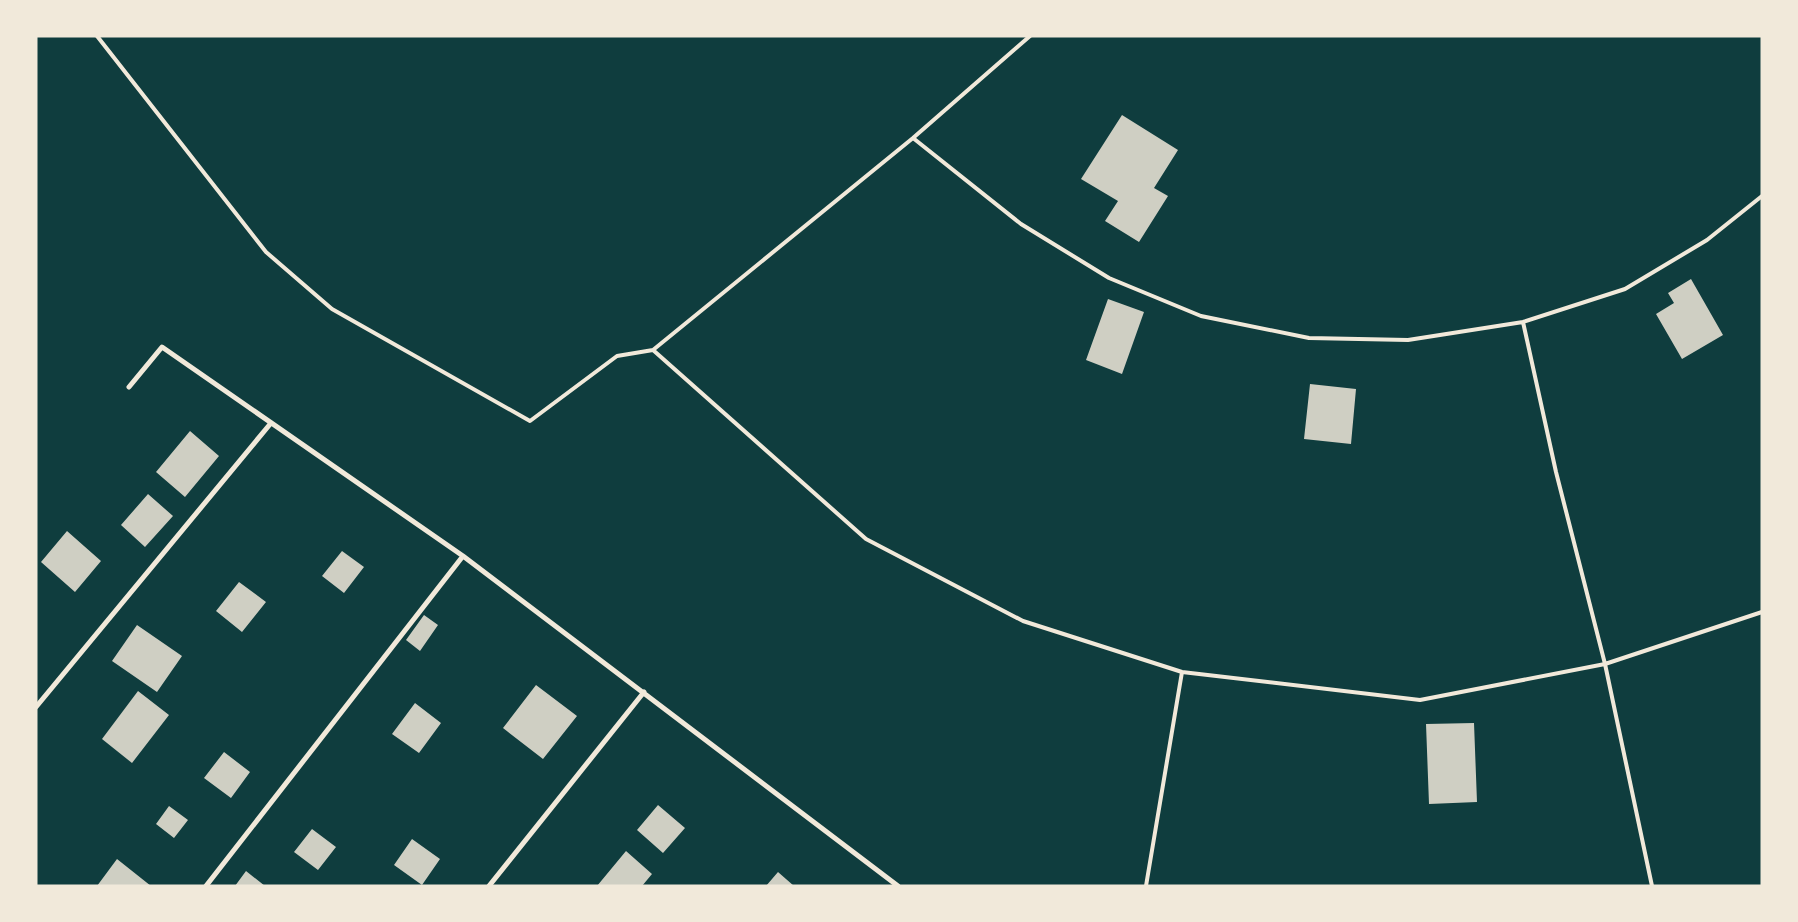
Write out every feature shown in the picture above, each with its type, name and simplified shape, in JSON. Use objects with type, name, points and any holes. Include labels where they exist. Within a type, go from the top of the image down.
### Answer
[{"type":"street","points":[[129,387],[162,347],[463,556],[894,884]]},
{"type":"street","points":[[36,707],[271,423]]},
{"type":"street","points":[[206,886],[463,556]]},
{"type":"street","points":[[489,886],[644,692]]},
{"type":"lane","points":[[97,36],[266,252],[332,309],[530,421],[617,356],[653,350],[913,138],[1030,36]]},
{"type":"lane","points":[[913,138],[1021,224],[1109,278],[1201,316],[1309,338],[1408,340],[1523,322],[1625,288],[1707,240],[1762,196]]},
{"type":"lane","points":[[1523,322],[1556,472],[1605,664],[1652,886]]},
{"type":"lane","points":[[653,350],[866,539],[1023,622],[1182,672],[1420,700],[1605,664],[1762,612]]},
{"type":"lane","points":[[1146,886],[1182,672]]},
{"type":"building","points":[[1122,115],[1178,150],[1154,188],[1168,196],[1139,242],[1105,221],[1118,201],[1081,179]]},
{"type":"building","points":[[1691,279],[1723,335],[1682,359],[1656,314],[1674,303],[1668,293]]},
{"type":"building","points":[[1108,299],[1144,312],[1122,374],[1086,360]]},
{"type":"building","points":[[1310,384],[1356,389],[1351,444],[1304,439]]},
{"type":"building","points":[[190,431],[219,456],[185,497],[156,472]]},
{"type":"building","points":[[148,494],[173,516],[145,547],[121,525]]},
{"type":"building","points":[[67,531],[101,561],[75,592],[41,562]]},
{"type":"building","points":[[342,551],[364,567],[344,593],[322,576]]},
{"type":"building","points":[[239,582],[266,602],[242,632],[216,611]]},
{"type":"building","points":[[424,615],[438,625],[420,651],[406,640]]},
{"type":"building","points":[[137,625],[182,656],[157,692],[112,661]]},
{"type":"building","points":[[536,685],[577,716],[543,759],[503,728]]},
{"type":"building","points":[[138,691],[169,715],[132,763],[102,739]]},
{"type":"building","points":[[415,703],[441,723],[419,753],[392,734]]},
{"type":"building","points":[[1474,723],[1477,802],[1429,804],[1426,724]]},
{"type":"building","points":[[224,752],[250,772],[231,798],[204,778]]},
{"type":"building","points":[[658,805],[685,828],[663,853],[637,830]]},
{"type":"building","points":[[169,806],[188,820],[174,838],[156,824]]},
{"type":"building","points":[[312,829],[336,847],[318,870],[294,852]]},
{"type":"building","points":[[412,839],[440,859],[422,885],[394,865]]},
{"type":"building","points":[[626,851],[652,874],[642,886],[597,886]]},
{"type":"building","points":[[117,859],[151,886],[97,886]]},
{"type":"building","points":[[246,871],[265,886],[235,886]]},
{"type":"building","points":[[778,872],[794,886],[766,886]]}]
